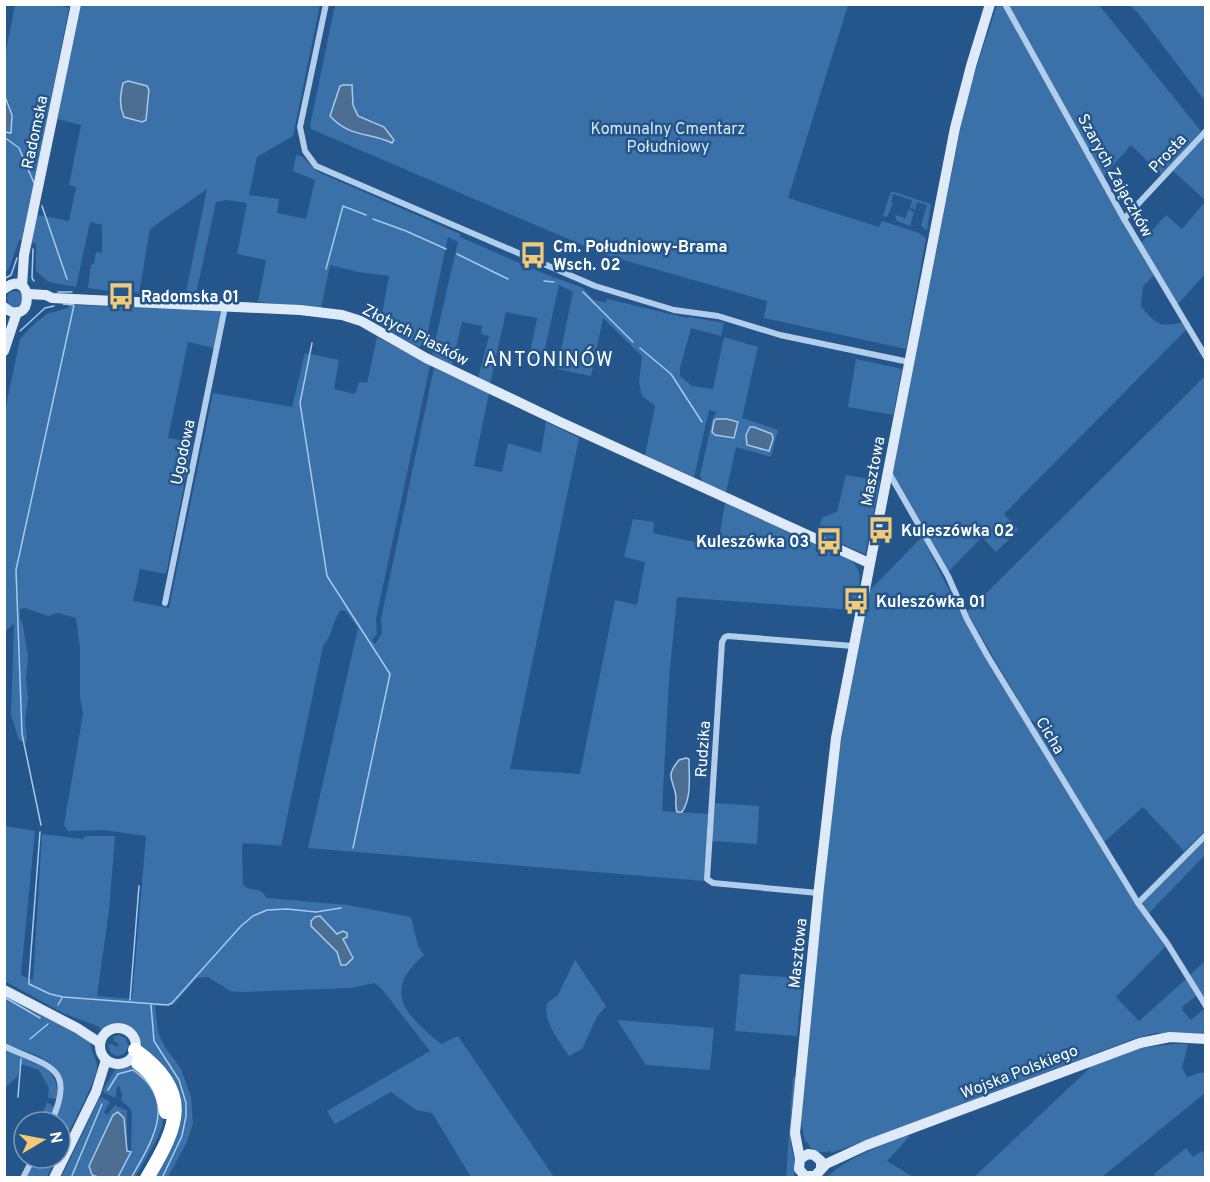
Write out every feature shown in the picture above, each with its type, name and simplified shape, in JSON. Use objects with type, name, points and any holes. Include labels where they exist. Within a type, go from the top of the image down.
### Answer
[{"type":"highway","points":[[134,1054],[156,1081],[164,1096],[166,1113],[162,1133],[138,1178]]},
{"type":"highway","points":[[134,1054],[159,1069],[169,1083],[174,1100],[175,1116],[171,1132],[147,1178]]},
{"type":"street","name":"Radomska","points":[[19,291],[22,266],[76,4]]},
{"type":"street","points":[[326,4],[300,127],[305,151],[316,166],[595,286],[674,310],[718,316],[780,335],[909,362]]},
{"type":"street","name":"Masztowa","points":[[803,1157],[797,1129],[818,893],[836,738],[957,119],[990,4]]},
{"type":"street","name":"Szarych Zajączków","points":[[1005,4],[1124,219],[1206,357]]},
{"type":"street","name":"Prosta","points":[[1124,219],[1206,131]]},
{"type":"street","points":[[10,310],[25,307],[19,291]]},
{"type":"street","name":"Złotych Piasków","points":[[19,291],[52,298],[300,310],[342,315],[361,321],[426,358],[560,422],[869,563]]},
{"type":"street","name":"Ugodowa","points":[[165,603],[225,307]]},
{"type":"street","points":[[4,340],[10,310]]},
{"type":"street","points":[[5,350],[10,310]]},
{"type":"street","points":[[4,345],[5,350]]},
{"type":"street","name":"Cicha","points":[[887,470],[948,576],[967,619],[987,655],[1138,903],[1167,943],[1206,1006]]},
{"type":"street","name":"Rudzika","points":[[818,893],[713,883],[707,879],[722,642],[728,636],[853,646]]},
{"type":"street","points":[[1138,903],[1206,835]]},
{"type":"street","points":[[4,990],[102,1039]]},
{"type":"street","points":[[114,1028],[127,1030],[134,1038],[134,1054],[124,1063],[111,1062],[101,1053],[102,1039],[114,1028]]},
{"type":"street","name":"Wojska Polskiego","points":[[820,1163],[1131,1046],[1170,1037],[1206,1040]]},
{"type":"street","points":[[4,1046],[41,1061],[56,1075],[61,1097],[56,1110]]},
{"type":"street","points":[[54,1178],[111,1062]]},
{"type":"street","points":[[814,1155],[820,1163],[815,1176],[803,1176],[798,1166],[803,1157],[814,1155]]},
{"type":"green space","points":[[15,5],[57,5],[69,8],[23,241],[19,240],[9,269],[5,272],[5,132],[11,133],[12,115],[5,94],[5,56]]},
{"type":"green space","points":[[81,5],[320,5],[293,136],[257,157],[249,195],[279,199],[277,213],[306,219],[315,180],[293,171],[298,155],[303,157],[316,171],[460,234],[460,237],[583,288],[594,300],[606,303],[607,299],[687,318],[724,323],[721,336],[691,328],[680,376],[692,386],[713,389],[724,337],[758,347],[742,418],[778,430],[771,457],[736,447],[726,492],[703,482],[700,476],[713,417],[717,412],[709,410],[694,477],[645,455],[655,406],[642,396],[639,382],[642,356],[603,318],[591,376],[557,369],[573,292],[559,285],[542,362],[529,358],[537,318],[506,312],[490,384],[478,378],[489,336],[481,334],[482,326],[462,322],[452,365],[432,354],[458,242],[448,237],[425,345],[418,347],[380,325],[389,276],[330,265],[321,308],[258,302],[266,260],[237,254],[247,203],[226,200],[216,202],[195,298],[185,297],[207,189],[150,229],[139,293],[88,288],[91,265],[94,264],[96,252],[102,253],[102,225],[90,222],[76,287],[49,282],[36,271],[36,244],[31,242],[37,215],[69,221],[76,187],[69,185],[81,125],[57,119]],"holes":[[[128,81],[147,86],[149,91],[146,120]]]},
{"type":"green space","name":"Komunalny Cmentarz Południowy","points":[[335,5],[848,5],[788,198],[879,227],[882,221],[919,233],[926,238],[906,349],[764,318],[767,301],[603,254],[311,129]]},
{"type":"green space","points":[[997,5],[1006,9],[1078,143],[1154,275],[1143,286],[1141,306],[1155,321],[1163,325],[1184,322],[1187,329],[1004,514],[1018,529],[1017,531],[996,552],[982,537],[947,573],[892,475],[967,96]]},
{"type":"green space","points":[[1008,5],[1099,5],[1201,131],[1162,175],[1131,145],[1103,177]]},
{"type":"green space","points":[[1130,5],[1205,5],[1205,101],[1138,13]]},
{"type":"green space","points":[[1205,134],[1205,200],[1173,171]]},
{"type":"green space","points":[[891,191],[931,204],[927,230],[921,225],[927,205],[917,202],[915,210],[913,209],[915,201],[912,209],[910,208],[912,200],[893,194],[891,202],[893,203],[887,217],[883,216]]},
{"type":"green space","points":[[1205,202],[1205,274],[1177,305],[1141,243],[1166,215],[1182,229]]},
{"type":"green space","points":[[908,210],[914,212],[910,226],[897,221],[895,215],[906,218]]},
{"type":"green space","points":[[15,291],[21,293],[23,299],[21,305],[15,307],[9,305],[7,299],[9,293]]},
{"type":"green space","points":[[69,305],[218,309],[221,313],[214,348],[188,342],[168,438],[193,442],[166,574],[140,569],[133,601],[169,608],[213,393],[292,407],[305,353],[339,360],[334,389],[355,394],[359,382],[367,383],[377,337],[430,365],[376,619],[377,634],[372,640],[375,644],[382,633],[381,619],[434,368],[489,393],[474,466],[502,472],[508,443],[541,453],[546,422],[579,438],[510,769],[580,774],[615,600],[637,605],[645,562],[624,557],[633,519],[654,522],[653,533],[713,546],[719,539],[725,503],[850,560],[858,570],[859,583],[853,610],[677,597],[669,679],[662,811],[708,814],[704,881],[308,848],[358,628],[346,611],[341,610],[336,619],[323,646],[281,846],[244,843],[242,845],[243,885],[261,891],[267,898],[347,905],[411,917],[418,946],[424,955],[411,968],[404,980],[401,992],[409,1013],[441,1044],[458,1036],[554,1177],[471,1177],[432,1113],[416,1110],[391,1092],[335,1124],[327,1111],[430,1051],[381,988],[374,983],[351,988],[243,992],[230,991],[208,977],[197,978],[173,1005],[155,1006],[158,1032],[165,1047],[181,1069],[191,1097],[193,1123],[187,1142],[168,1177],[153,1177],[178,1093],[168,1072],[144,1048],[131,1028],[120,1025],[100,1030],[100,1027],[63,1013],[5,981],[5,826],[35,831],[21,975],[33,980],[42,834],[83,839],[86,836],[115,836],[109,911],[97,996],[132,999],[146,836],[104,830],[68,831],[64,825],[83,714],[80,696],[80,648],[76,618],[58,613],[48,616],[25,608],[20,609],[28,656],[26,679],[28,699],[25,720],[27,739],[25,743],[19,740],[11,715],[14,623],[5,632],[5,411],[20,339],[47,314],[68,308]]},
{"type":"green space","points":[[856,359],[902,369],[893,415],[848,407]]},
{"type":"green space","points":[[1205,376],[1206,830],[1184,851],[1143,807],[1103,843],[1036,730],[1034,721],[1030,720],[967,612]]},
{"type":"green space","points":[[846,475],[880,481],[865,554],[816,533],[823,517],[837,512]]},
{"type":"green space","points":[[922,537],[965,621],[1135,904],[1166,946],[1116,997],[1139,1021],[1186,979],[1196,996],[1183,1006],[1182,1010],[1191,1020],[1204,1009],[1205,1035],[1156,1033],[1136,1038],[854,1145],[831,1153],[830,1151],[820,1152],[805,1142],[801,1121],[835,772],[870,590]]},
{"type":"green space","points":[[714,803],[759,806],[757,844],[711,841]]},
{"type":"green space","points":[[1205,838],[1205,855],[1149,913],[1142,902]]},
{"type":"green space","points":[[575,960],[606,1006],[597,1017],[582,1049],[569,1056],[553,1031],[546,1010],[547,1003],[558,995]]},
{"type":"green space","points":[[1205,961],[1205,998],[1190,975]]},
{"type":"green space","points":[[740,974],[803,978],[797,1036],[735,1031]]},
{"type":"green space","points":[[4,994],[91,1040],[97,1063],[96,1074],[72,1126],[72,1110],[59,1110],[62,1085],[56,1070],[36,1055],[5,1043]]},
{"type":"green space","points":[[617,1020],[714,1028],[710,1070],[646,1065]]},
{"type":"green space","points":[[119,1035],[125,1038],[129,1046],[124,1054],[117,1056],[111,1053],[108,1045],[112,1044],[117,1047],[119,1044],[114,1041],[113,1037]]},
{"type":"green space","points":[[1188,1044],[1182,1068],[1187,1077],[1203,1072],[1205,1093],[1102,1177],[973,1178],[1093,1065],[1140,1048]]},
{"type":"green space","points":[[5,1050],[33,1061],[49,1071],[57,1088],[57,1099],[48,1098],[49,1088],[39,1070],[20,1064],[18,1076],[5,1088]]},
{"type":"green space","points":[[133,1064],[150,1077],[164,1112],[157,1139],[135,1177],[118,1177],[131,1152],[132,1113],[129,1107],[121,1101],[119,1085],[116,1098],[104,1093],[103,1090],[116,1068]]},
{"type":"green space","points":[[793,1077],[796,1077],[791,1145],[795,1172],[794,1177],[786,1178]]},
{"type":"green space","points":[[102,1097],[110,1102],[104,1112],[107,1115],[115,1105],[127,1111],[127,1151],[118,1112],[113,1115],[89,1166],[92,1175],[98,1177],[61,1178],[65,1170],[72,1170],[72,1155]]},
{"type":"green space","points":[[47,1102],[54,1107],[53,1110],[44,1110]]},
{"type":"green space","points":[[908,1135],[909,1137],[887,1161],[913,1177],[826,1178],[854,1158]]},
{"type":"green space","points":[[1186,1148],[1193,1157],[1202,1151],[1205,1156],[1205,1177],[1156,1177],[1154,1174]]},
{"type":"green space","points":[[30,1170],[50,1170],[47,1177],[26,1178]]},
{"type":"shaded area","points":[[128,81],[147,86],[149,90],[146,120],[142,122],[124,117],[122,113],[121,92],[123,83]]},
{"type":"shaded area","points":[[352,85],[353,105],[358,116],[384,127],[394,140],[392,143],[345,128],[330,116],[340,86]]},
{"type":"shaded area","points":[[4,94],[12,115],[11,133],[5,132]]},
{"type":"shaded area","points":[[716,419],[738,422],[734,438],[715,435],[712,432]]},
{"type":"shaded area","points":[[750,427],[772,434],[773,439],[769,451],[747,445],[746,435]]},
{"type":"shaded area","points":[[689,759],[689,793],[682,812],[677,812],[671,775],[679,760]]},
{"type":"shaded area","points":[[320,916],[337,934],[343,931],[347,933],[347,937],[343,939],[353,958],[346,965],[341,965],[337,952],[311,926],[311,921]]},
{"type":"shaded area","points":[[118,1112],[124,1118],[127,1151],[131,1152],[118,1177],[92,1175],[89,1166],[113,1115]]},
{"type":"waterway","points":[[4,137],[19,148],[34,183]]},
{"type":"waterway","points":[[42,206],[67,279]]},
{"type":"waterway","points":[[326,269],[343,206],[366,215]]},
{"type":"waterway","points":[[373,219],[446,249]]},
{"type":"waterway","points":[[33,249],[32,278],[34,281]]},
{"type":"waterway","points":[[457,254],[508,279]]},
{"type":"waterway","points":[[4,279],[11,275],[17,258]]},
{"type":"waterway","points":[[544,281],[554,282]]},
{"type":"waterway","points":[[58,292],[72,292]]},
{"type":"waterway","points":[[583,292],[633,342]]},
{"type":"waterway","points":[[41,825],[22,734],[16,570],[74,305],[63,304]]},
{"type":"waterway","points":[[20,331],[45,308],[54,306]]},
{"type":"waterway","points":[[312,343],[300,403],[327,576],[390,674],[353,848]]},
{"type":"waterway","points":[[640,348],[671,374],[702,422]]},
{"type":"waterway","points":[[40,832],[29,984],[50,994],[168,1005],[253,916],[267,910],[287,909],[316,912],[341,908]]},
{"type":"waterway","points":[[130,1000],[139,886]]},
{"type":"waterway","points":[[4,997],[40,1018]]},
{"type":"waterway","points":[[58,1005],[62,998]]},
{"type":"waterway","points":[[151,1005],[154,1041],[179,1080],[186,1103],[182,1136],[162,1178]]},
{"type":"waterway","points":[[30,1039],[48,1024]]},
{"type":"waterway","points":[[18,1097],[21,1059]]},
{"type":"waterway","points":[[108,1090],[118,1074],[133,1070],[147,1082],[155,1095],[158,1108],[153,1136],[131,1178]]},
{"type":"waterway","points":[[71,1178],[102,1104]]},
{"type":"place","name":"Cm. Południowy-Brama Wsch. 02","points":[[533,255]]},
{"type":"place","name":"Radomska 01","points":[[121,296]]},
{"type":"place","name":"Kuleszówka 02","points":[[881,530]]},
{"type":"place","name":"Kuleszówka 03","points":[[829,541]]},
{"type":"place","name":"Kuleszówka 01","points":[[856,601]]},
{"type":"district","name":"ANTONINÓW","points":[[549,359]]}]
